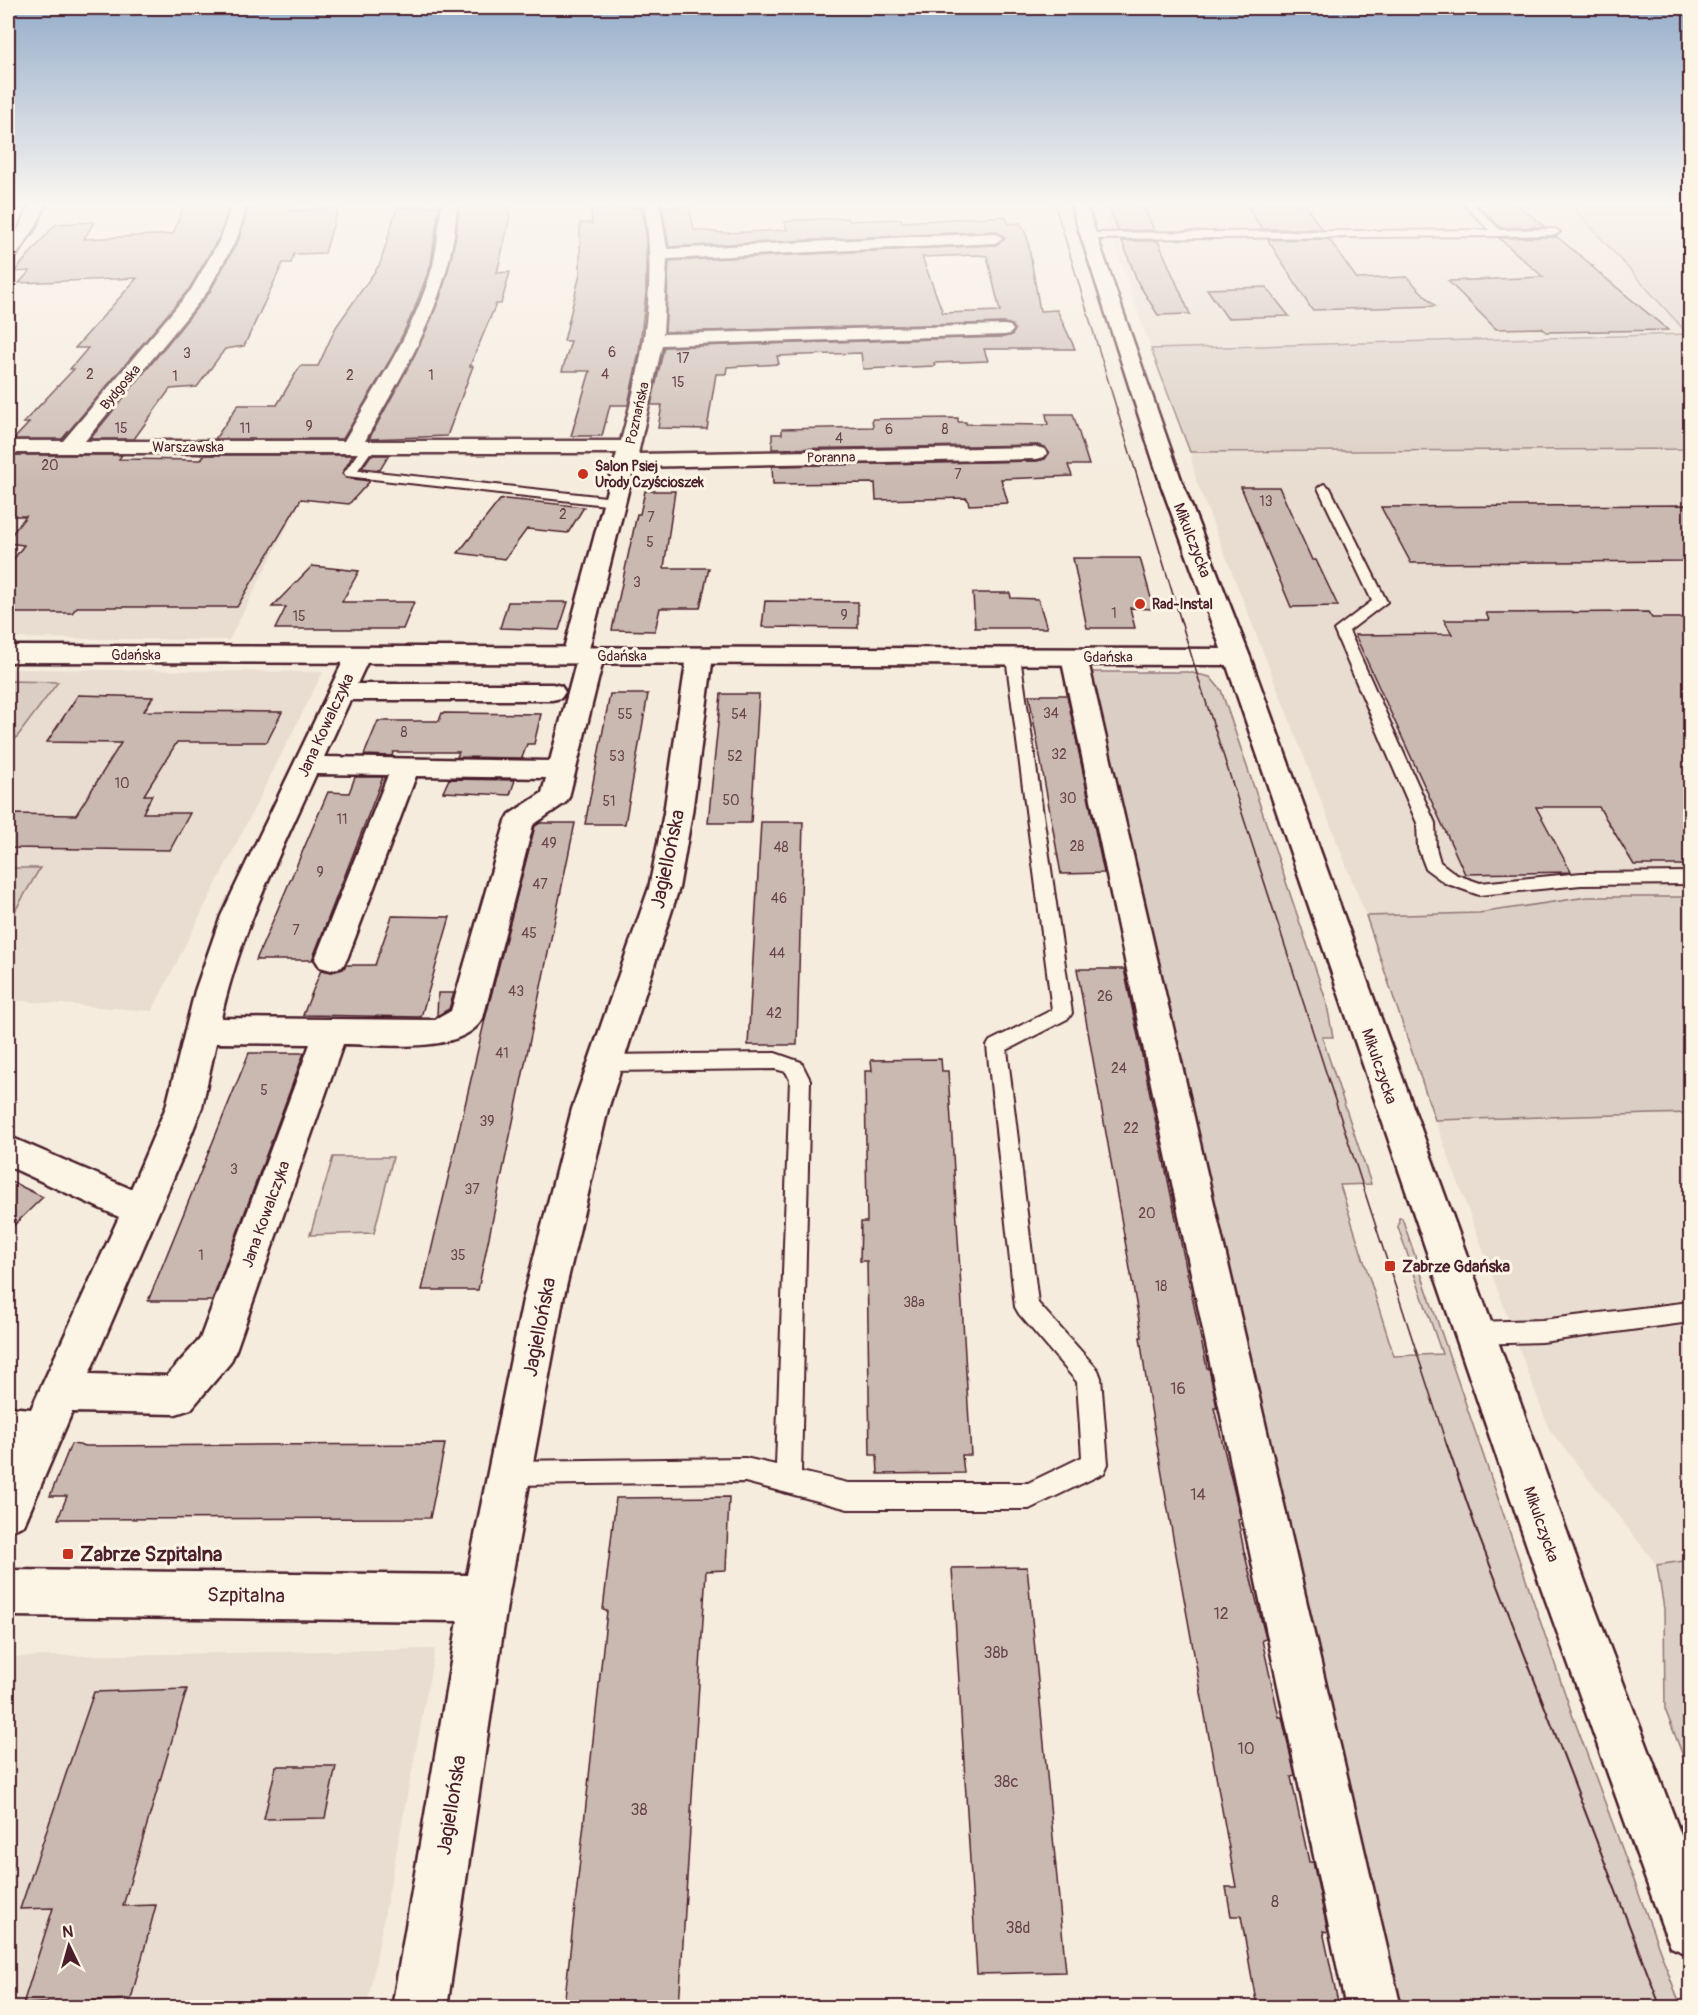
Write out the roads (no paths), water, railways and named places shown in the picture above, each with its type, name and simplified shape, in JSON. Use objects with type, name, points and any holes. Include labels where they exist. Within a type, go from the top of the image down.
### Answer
[{"type":"street","name":"Bydgoska","points":[[69,447],[195,296]]},
{"type":"street","points":[[360,447],[430,296]]},
{"type":"street","name":"Poznańska","points":[[331,1032],[440,1032],[466,1018],[520,821],[555,797],[615,502],[653,340],[657,296]]},
{"type":"street","name":"Mikulczycka","points":[[1109,296],[1171,482],[1237,657],[1564,1587],[1690,1928]]},
{"type":"street","points":[[653,340],[1004,330]]},
{"type":"street","name":"Warszawska","points":[[8,447],[360,447],[628,454]]},
{"type":"street","name":"Poranna","points":[[628,454],[1037,453]]},
{"type":"street","name":"Gdańska","points":[[8,654],[1237,657]]},
{"type":"street","name":"Jana Kowalczyka","points":[[8,1510],[36,1416],[140,1210],[184,1107],[216,971],[236,916],[357,656]]},
{"type":"street","name":"Jagiellońska","points":[[418,2007],[485,1598],[543,1300],[590,1109],[664,888],[678,813],[700,656]]},
{"type":"street","points":[[1074,657],[1374,2007]]},
{"type":"street","points":[[340,692],[552,692]]},
{"type":"street","points":[[306,765],[561,770]]},
{"type":"street","points":[[331,959],[405,767]]},
{"type":"street","points":[[203,1030],[331,1032]]},
{"type":"street","name":"Jana Kowalczyka","points":[[36,1416],[176,1395],[216,1350],[331,1032]]},
{"type":"street","points":[[8,1150],[140,1210]]},
{"type":"street","name":"Szpitalna","points":[[8,1593],[485,1598]]},
{"type":"lane","points":[[360,447],[350,473],[615,502]]},
{"type":"lane","points":[[1324,488],[1380,602],[1341,630],[1426,823],[1427,848],[1432,865],[1451,879],[1479,889],[1581,879],[1690,878]]},
{"type":"lane","points":[[510,1473],[746,1470],[848,1496],[1029,1496],[1095,1464],[1089,1378],[1027,1307],[997,1046],[1062,1013],[1013,657]]},
{"type":"lane","points":[[606,1063],[775,1061],[794,1067],[800,1080],[788,1481]]},
{"type":"lane","points":[[1475,1333],[1542,1331],[1690,1312]]},
{"type":"tram line","points":[[1082,296],[1197,674],[1447,1446]]},
{"type":"tram line","points":[[1447,1445],[1478,1534],[1661,2008]]},
{"type":"place","name":"Salon Psiej Urody Czyścioszek","points":[[583,474]]},
{"type":"place","name":"Rad-Instal","points":[[1140,604]]},
{"type":"place","name":"Zabrze Gdańska","points":[[1390,1266]]},
{"type":"place","name":"Zabrze Szpitalna","points":[[68,1554]]}]
